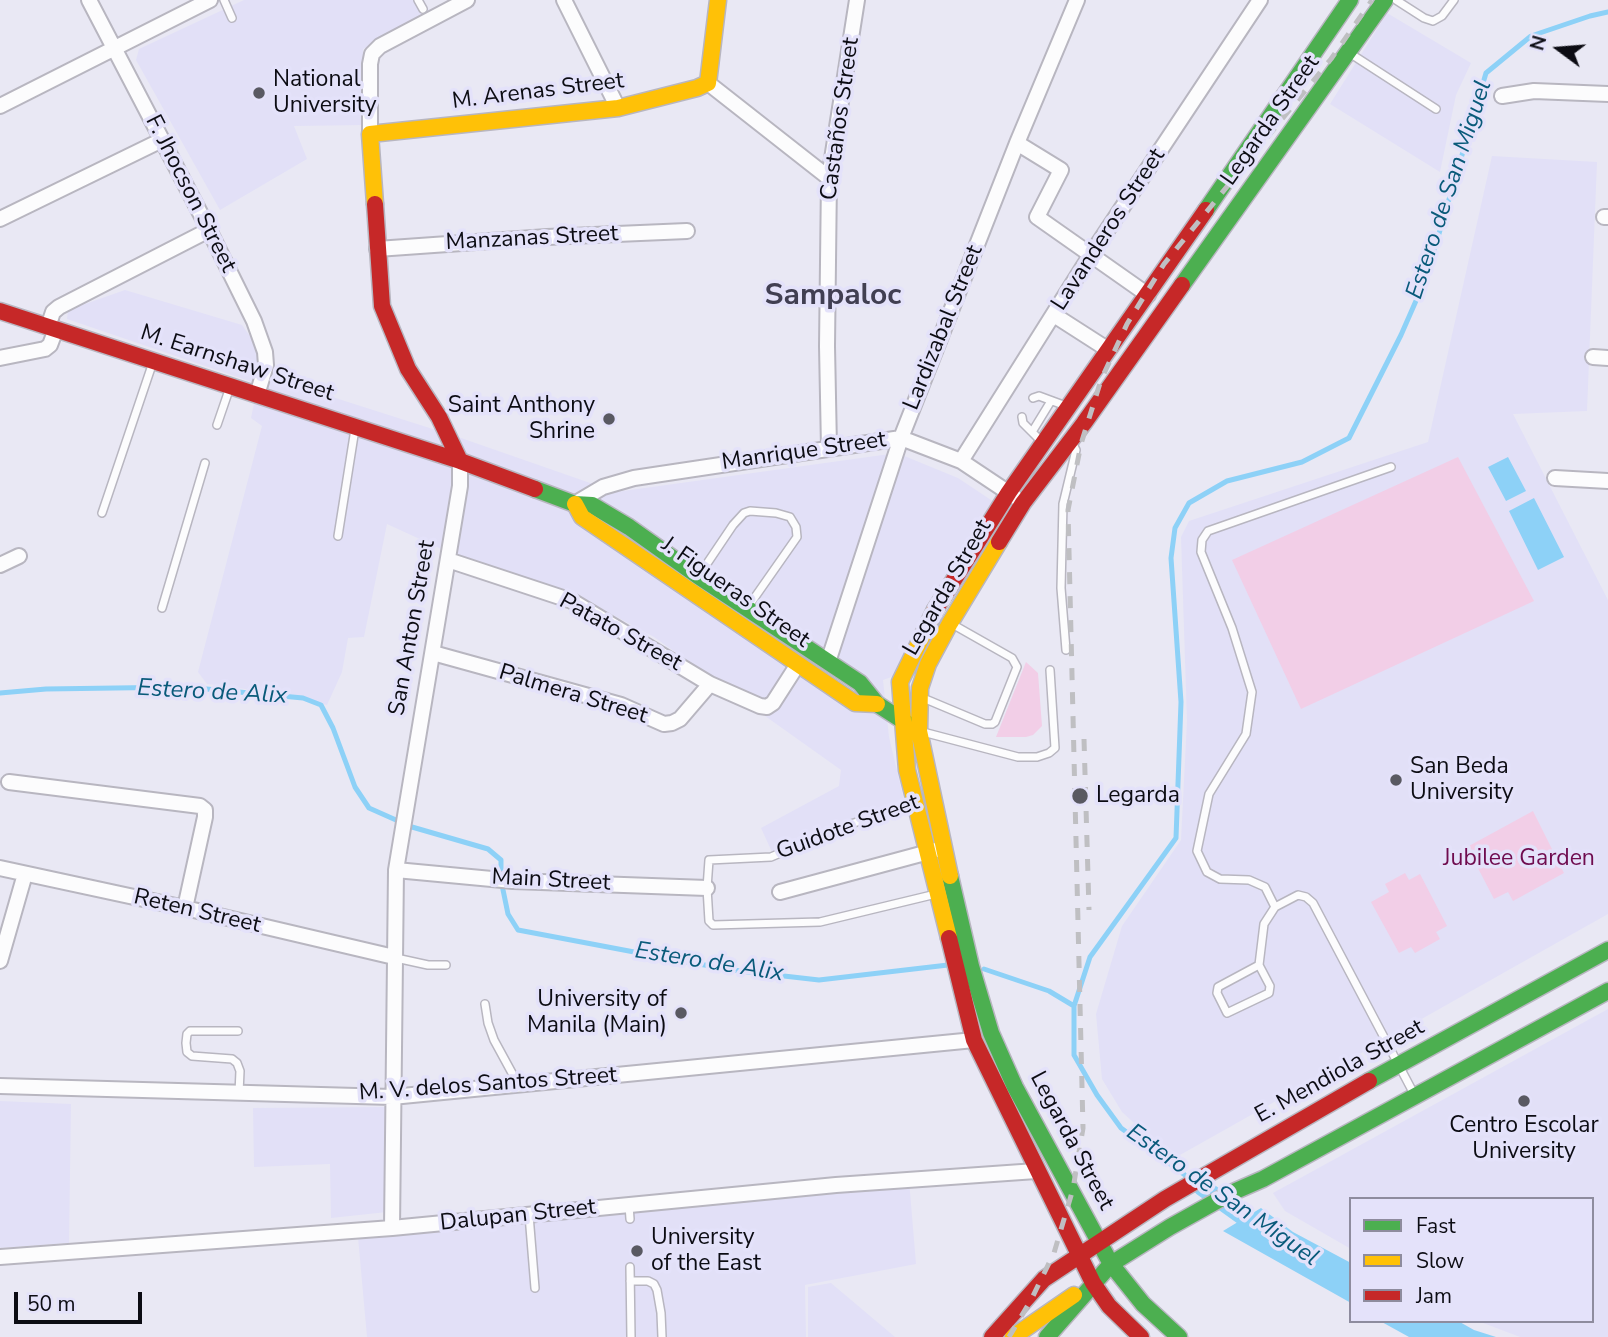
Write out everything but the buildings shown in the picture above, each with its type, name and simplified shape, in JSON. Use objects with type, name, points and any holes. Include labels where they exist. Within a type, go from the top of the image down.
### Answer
[{"type":"main road","points":[[708,83],[718,0]]},
{"type":"main road","name":"Legarda Street","points":[[1179,1337],[1143,1304],[1111,1264],[1015,1087],[991,1034],[971,966],[927,852],[907,770],[899,690],[912,654],[933,613],[1009,492],[1350,0]]},
{"type":"main road","name":"Legarda Street","points":[[1141,1337],[1109,1306],[1093,1283],[974,1041],[944,892],[944,848],[919,730],[919,697],[928,664],[1023,503],[1089,416],[1385,0]]},
{"type":"main road","name":"M. Arenas Street","points":[[370,134],[618,108],[708,83]]},
{"type":"main road","name":"San Anton Street","points":[[370,134],[382,306],[408,369],[439,417],[460,461]]},
{"type":"main road","name":"M. Earnshaw Street","points":[[0,311],[460,461]]},
{"type":"main road","name":"J. Figueras Street","points":[[460,461],[575,504],[592,505],[629,527],[860,683],[877,704],[919,730]]},
{"type":"main road","name":"J. Figueras Street","points":[[575,504],[582,517],[855,703],[877,704]]},
{"type":"main road","points":[[738,623],[748,608]]},
{"type":"main road","name":"E. Mendiola Street","points":[[992,1337],[1044,1279],[1165,1199],[1399,1065],[1608,950]]},
{"type":"main road","points":[[1047,1337],[1111,1264],[1200,1210],[1608,991]]},
{"type":"main road","points":[[1013,1337],[1093,1283]]},
{"type":"street","name":"F. Jhocson Street","points":[[89,0],[254,321],[265,352],[266,365],[257,395]]},
{"type":"street","points":[[0,106],[210,0]]},
{"type":"street","name":"San Anton Street","points":[[370,134],[372,54],[380,46],[467,0]]},
{"type":"street","points":[[564,0],[618,108]]},
{"type":"street","name":"Castaños Street","points":[[829,448],[829,178],[857,0]]},
{"type":"street","name":"Lardizabal Street","points":[[828,662],[901,438],[1017,143],[1077,0]]},
{"type":"street","name":"Lavanderos Street","points":[[961,461],[1090,256],[1260,0]]},
{"type":"street","points":[[708,83],[829,178]]},
{"type":"street","points":[[1502,96],[1534,91],[1608,94]]},
{"type":"street","points":[[0,219],[162,139]]},
{"type":"street","points":[[1017,143],[1061,170],[1037,217],[1148,295]]},
{"type":"street","points":[[0,358],[45,349],[53,338],[53,312],[59,307],[209,230]]},
{"type":"street","name":"Manzanas Street","points":[[377,249],[547,237],[687,231]]},
{"type":"street","points":[[1054,315],[1107,349]]},
{"type":"street","name":"Manrique Street","points":[[575,504],[604,487],[635,478],[901,438],[961,461],[1023,503]]},
{"type":"street","name":"San Anton Street","points":[[392,1228],[396,870],[460,486],[460,461]]},
{"type":"street","points":[[1555,478],[1608,481]]},
{"type":"street","points":[[0,565],[19,556]]},
{"type":"street","name":"Patato Street","points":[[448,560],[572,601],[710,684]]},
{"type":"street","name":"Palmera Street","points":[[433,653],[621,705],[664,724],[680,719],[710,684]]},
{"type":"street","points":[[710,684],[767,707],[773,703],[798,664]]},
{"type":"street","points":[[9,782],[200,806],[205,810],[205,817],[185,908]]},
{"type":"street","points":[[780,892],[944,848]]},
{"type":"street","name":"Reten Street","points":[[0,868],[394,957]]},
{"type":"street","name":"Main Street","points":[[396,870],[513,881],[707,888]]},
{"type":"street","points":[[0,961],[25,874]]},
{"type":"street","name":"M. V. delos Santos Street","points":[[0,1086],[393,1097],[974,1041]]},
{"type":"street","name":"Dalupan Street","points":[[0,1256],[392,1228],[529,1215],[629,1212],[836,1185],[1036,1171]]},
{"type":"lane","points":[[224,0],[232,18]]},
{"type":"lane","points":[[418,0],[423,9]]},
{"type":"lane","points":[[1396,0],[1424,19],[1433,21],[1442,16],[1454,0]]},
{"type":"lane","points":[[1348,51],[1436,109]]},
{"type":"lane","points":[[102,513],[154,360]]},
{"type":"lane","points":[[217,425],[230,386]]},
{"type":"lane","points":[[1033,398],[1039,396],[1089,416]]},
{"type":"lane","points":[[1032,432],[1051,401]]},
{"type":"lane","points":[[1022,417],[1023,424],[1057,457]]},
{"type":"lane","points":[[338,536],[355,426]]},
{"type":"lane","points":[[1066,650],[1061,588],[1063,504],[1076,450],[1069,443]]},
{"type":"lane","points":[[162,608],[205,463]]},
{"type":"lane","points":[[1275,907],[1265,887],[1249,880],[1220,879],[1207,872],[1197,851],[1209,794],[1246,734],[1252,692],[1232,628],[1201,552],[1202,540],[1208,531],[1391,467]]},
{"type":"lane","points":[[698,576],[744,513],[776,513],[790,517],[796,527],[797,537],[748,608]]},
{"type":"lane","points":[[899,690],[985,724],[995,722],[1017,667],[1015,663],[933,613]]},
{"type":"lane","points":[[919,730],[1018,757],[1037,757],[1049,753],[1055,748],[1050,670]]},
{"type":"lane","name":"Guidote Street","points":[[707,888],[709,860],[771,857],[836,829],[932,797]]},
{"type":"lane","points":[[707,888],[709,921],[713,925],[820,922],[944,892]]},
{"type":"lane","points":[[1259,965],[1218,987],[1217,993],[1227,1013],[1269,993],[1270,986],[1259,965],[1264,924],[1275,907],[1298,895],[1306,897],[1313,903],[1415,1095]]},
{"type":"lane","points":[[394,957],[428,965],[446,965]]},
{"type":"lane","points":[[485,1004],[491,1031],[519,1085]]},
{"type":"lane","points":[[239,1031],[190,1031],[186,1043],[187,1052],[192,1056],[232,1059],[237,1063],[240,1070],[239,1093]]},
{"type":"lane","points":[[529,1215],[535,1288]]},
{"type":"lane","points":[[630,1267],[631,1337]]},
{"type":"lane","points":[[630,1281],[648,1281],[654,1284],[662,1337]]},
{"type":"shaded area","name":"National University","points":[[244,0],[424,0],[431,14],[363,49],[365,125],[294,126],[307,159],[220,210],[136,60],[139,49]]},
{"type":"shaded area","points":[[1387,13],[1471,63],[1456,95],[1440,172],[1330,104]]},
{"type":"shaded area","name":"San Beda University","points":[[1492,156],[1597,162],[1587,411],[1513,414],[1608,600],[1608,914],[1180,1155],[1156,1143],[1122,1112],[1102,1079],[1096,1014],[1122,926],[1181,840],[1187,721],[1181,537],[1189,521],[1428,442]]},
{"type":"shaded area","points":[[125,290],[242,325],[282,381],[461,438],[616,492],[897,453],[958,478],[997,504],[894,676],[883,680],[889,737],[904,800],[772,852],[761,828],[839,786],[841,770],[654,637],[576,595],[459,557],[387,524],[364,637],[348,638],[342,672],[327,705],[276,693],[207,684],[198,672],[262,426],[251,418],[258,384],[67,319],[68,310]]},
{"type":"shaded area","name":"Centro Escolar University","points":[[1608,1009],[1608,1337],[1520,1337],[1483,1323],[1594,1323],[1594,1197],[1349,1197],[1349,1248],[1285,1211],[1273,1193]]},
{"type":"shaded area","points":[[0,1101],[71,1104],[69,1243],[0,1248]]},
{"type":"shaded area","points":[[388,1107],[387,1212],[331,1218],[330,1164],[254,1167],[253,1108]]},
{"type":"shaded area","name":"University of the East","points":[[909,1180],[916,1264],[805,1285],[806,1337],[367,1337],[358,1237]]},
{"type":"shaded area","points":[[831,1283],[895,1337],[808,1337],[808,1287]]},
{"type":"green space","points":[[1458,457],[1534,601],[1301,709],[1232,560]]},
{"type":"green space","points":[[1026,662],[1038,673],[1042,726],[1033,735],[1026,737],[996,737]]},
{"type":"green space","name":"Jubilee Garden","points":[[1533,811],[1564,873],[1513,901],[1508,892],[1494,899],[1467,847]]},
{"type":"green space","points":[[1405,873],[1409,880],[1420,874],[1447,926],[1436,932],[1440,939],[1415,953],[1411,947],[1399,953],[1371,902],[1389,892],[1385,884]]},
{"type":"water","points":[[1508,457],[1526,491],[1506,501],[1488,467]]},
{"type":"water","points":[[1534,498],[1564,557],[1538,570],[1509,511]]},
{"type":"water","points":[[1261,1208],[1293,1232],[1349,1262],[1349,1302],[1223,1231]]},
{"type":"water","points":[[1384,1323],[1462,1323],[1496,1337],[1409,1337]]},
{"type":"waterway","name":"Estero de San Miguel","points":[[1189,1178],[1121,1128],[1097,1095],[1074,1055],[1074,1006],[1090,957],[1176,838],[1181,702],[1171,558],[1175,528],[1189,503],[1227,481],[1302,462],[1349,438],[1401,335],[1426,278],[1486,73],[1531,36],[1608,12]]},
{"type":"waterway","name":"Estero de Alix","points":[[0,693],[46,689],[185,687],[303,698],[321,705],[333,728],[355,787],[369,808],[396,820]]},
{"type":"waterway","name":"Estero de Alix","points":[[412,827],[488,849],[501,860],[501,874]]},
{"type":"waterway","name":"Estero de Alix","points":[[502,885],[508,914],[518,930],[687,962],[819,980],[948,965]]},
{"type":"waterway","name":"Estero de Alix","points":[[984,969],[1049,991],[1074,1006]]},
{"type":"waterway","name":"Estero de San Miguel","points":[[1202,1187],[1262,1230]]},
{"type":"railway","points":[[1009,1337],[1054,1253],[1073,1189],[1083,1128],[1068,510],[1081,444],[1101,380],[1127,324],[1164,264],[1331,59],[1372,0]]},
{"type":"railway","points":[[1084,739],[1089,910]]},
{"type":"traffic: fast","points":[[1206,210],[1350,0]]},
{"type":"traffic: fast","points":[[1182,285],[1385,0]]},
{"type":"traffic: fast","points":[[535,489],[575,504],[592,505],[629,527],[860,683],[877,704],[908,724]]},
{"type":"traffic: fast","points":[[950,876],[971,966],[991,1033],[1015,1087],[1111,1264],[1143,1304],[1179,1337]]},
{"type":"traffic: fast","points":[[1369,1081],[1608,950]]},
{"type":"traffic: fast","points":[[1047,1337],[1111,1264],[1170,1227],[1608,991]]},
{"type":"traffic: slow","points":[[375,204],[370,134],[618,108],[708,83],[718,0]]},
{"type":"traffic: slow","points":[[575,504],[582,517],[855,703],[877,704]]},
{"type":"traffic: slow","points":[[950,876],[919,731],[920,688],[928,664],[950,623],[999,542]]},
{"type":"traffic: slow","points":[[935,610],[900,682],[907,770],[949,938]]},
{"type":"traffic: slow","points":[[1013,1337],[1074,1295]]},
{"type":"traffic: jam","points":[[375,204],[382,306],[408,369],[439,417],[460,461]]},
{"type":"traffic: jam","points":[[935,610],[1009,492],[1206,210]]},
{"type":"traffic: jam","points":[[999,542],[1023,503],[1084,423],[1182,285]]},
{"type":"traffic: jam","points":[[0,311],[460,461],[535,489]]},
{"type":"traffic: jam","points":[[949,938],[974,1040],[1093,1283],[1109,1306],[1141,1337]]},
{"type":"traffic: jam","points":[[992,1337],[1044,1279],[1165,1199],[1369,1081]]},
{"type":"place","name":"National University","points":[[259,93]]},
{"type":"place","name":"Saint Anthony Shrine","points":[[609,419]]},
{"type":"place","name":"San Beda University","points":[[1396,780]]},
{"type":"place","name":"Legarda","points":[[1080,796]]},
{"type":"place","name":"University of Manila (Main)","points":[[681,1013]]},
{"type":"place","name":"Centro Escolar University","points":[[1524,1101]]},
{"type":"place","name":"University of the East","points":[[637,1251]]},
{"type":"district","name":"Sampaloc","points":[[833,297]]}]
